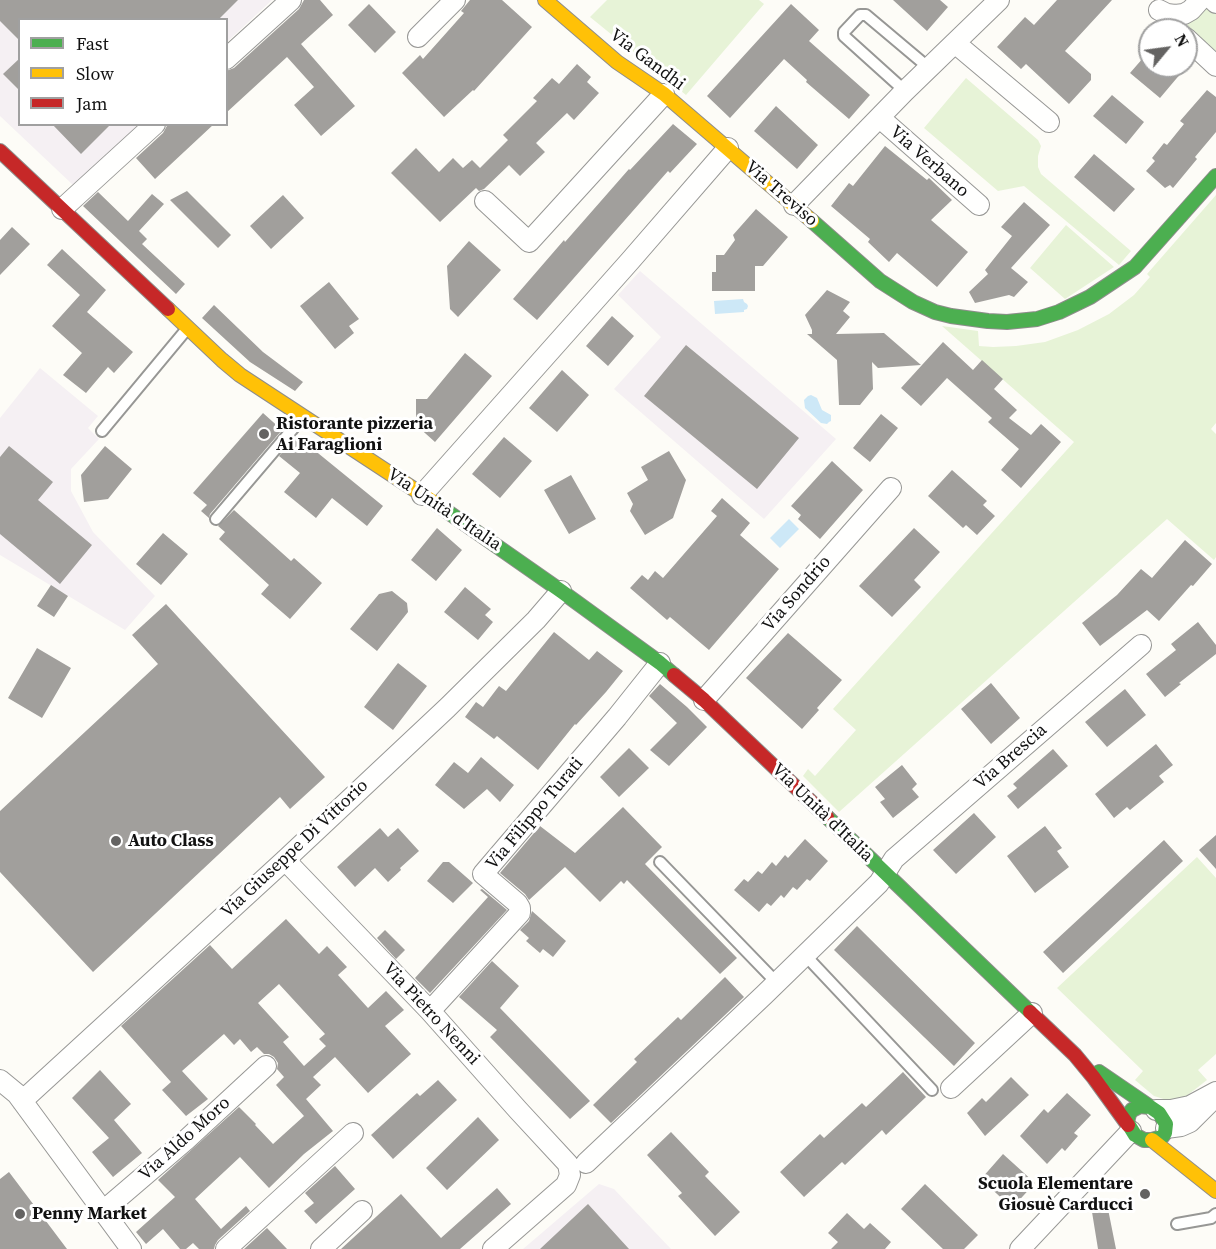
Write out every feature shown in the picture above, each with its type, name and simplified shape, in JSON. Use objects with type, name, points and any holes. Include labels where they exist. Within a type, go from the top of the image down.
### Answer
[{"type":"street","points":[[228,57],[291,0]]},
{"type":"street","points":[[418,37],[454,0]]},
{"type":"street","name":"Via Gandhi","points":[[545,0],[626,69],[664,94],[728,148]]},
{"type":"street","name":"Via Verbano","points":[[794,205],[905,91],[999,0]]},
{"type":"street","points":[[1155,5],[1167,14],[1175,15],[1191,10],[1200,0]]},
{"type":"street","points":[[1155,5],[1167,18]]},
{"type":"street","points":[[955,43],[1049,122]]},
{"type":"street","points":[[1198,49],[1216,66]]},
{"type":"street","points":[[485,201],[529,242],[664,94]]},
{"type":"street","name":"Via Verbano","points":[[880,118],[979,205]]},
{"type":"street","points":[[62,209],[153,126]]},
{"type":"street","name":"Via Treviso","points":[[422,495],[728,148],[880,281],[903,297],[943,315],[978,321],[1007,322],[1037,319],[1059,312],[1101,291],[1135,267],[1216,176]]},
{"type":"street","name":"Via Unità d'Italia","points":[[0,151],[240,375],[422,495],[561,591],[660,663],[704,700],[1075,1055],[1129,1128]]},
{"type":"street","name":"Via Sondrio","points":[[704,700],[891,488]]},
{"type":"street","name":"Via Giuseppe Di Vittorio","points":[[22,1101],[285,860],[488,669],[543,613],[561,591]]},
{"type":"street","name":"Via Brescia","points":[[885,873],[894,859],[1141,645]]},
{"type":"street","name":"Via Filippo Turati","points":[[430,1011],[520,913],[517,903],[483,874],[660,663]]},
{"type":"street","name":"Via Pietro Nenni","points":[[285,860],[430,1011],[518,1110],[566,1160],[578,1167]]},
{"type":"street","name":"Via Unità d'Italia","points":[[493,1249],[566,1185],[578,1167],[777,983],[879,884],[885,873]]},
{"type":"street","points":[[942,1089],[1032,1013]]},
{"type":"street","name":"Via Unità d'Italia","points":[[1075,1055],[1153,1108]]},
{"type":"street","name":"Via Aldo Moro","points":[[102,1211],[161,1162],[266,1066]]},
{"type":"street","points":[[0,1080],[22,1101],[131,1249]]},
{"type":"street","points":[[1216,1094],[1190,1122],[1167,1135],[1139,1138],[1129,1128],[1127,1118],[1132,1110],[1140,1106],[1171,1110],[1190,1106],[1216,1094]]},
{"type":"street","points":[[1153,1108],[1163,1118],[1167,1135],[1216,1191]]},
{"type":"street","points":[[1020,1249],[1129,1128]]},
{"type":"street","points":[[226,1249],[353,1133]]},
{"type":"street","points":[[1197,1158],[1216,1184]]},
{"type":"street","points":[[321,1249],[362,1211]]},
{"type":"lane","points":[[905,91],[844,36],[844,32],[860,15],[866,15],[929,68]]},
{"type":"lane","points":[[102,430],[188,328]]},
{"type":"lane","points":[[216,519],[304,416]]},
{"type":"lane","points":[[660,862],[777,983]]},
{"type":"lane","points":[[805,955],[942,1089]]},
{"type":"lane","points":[[1177,1224],[1211,1218],[1216,1214]]},
{"type":"shaded area","points":[[0,0],[272,0],[228,41],[228,18],[18,18],[18,126],[137,126],[73,185],[0,116]]},
{"type":"shaded area","points":[[640,271],[836,439],[764,519],[614,389],[661,337],[618,295]]},
{"type":"shaded area","points":[[40,368],[98,416],[88,428],[99,439],[71,469],[71,491],[93,532],[155,596],[125,630],[0,555],[0,418]]},
{"type":"shaded area","points":[[599,1184],[614,1189],[671,1249],[523,1249]]},
{"type":"green space","points":[[607,0],[759,0],[764,4],[686,95],[590,17]]},
{"type":"green space","points":[[1208,3],[1216,14],[1216,56],[1198,38],[1198,18],[1194,18],[1201,14]]},
{"type":"green space","points":[[966,78],[1038,140],[1041,146],[1038,167],[1041,174],[1131,251],[1119,265],[1024,186],[998,191],[924,128]]},
{"type":"green space","points":[[1216,195],[1216,423],[1211,429],[1216,434],[1216,557],[1214,560],[1167,519],[839,812],[803,776],[808,769],[815,776],[856,730],[833,709],[1074,442],[942,326],[978,331],[979,346],[993,347],[1045,342],[1078,330],[1109,314],[1134,295],[1150,277],[1147,274]]},
{"type":"green space","points":[[1066,225],[1114,267],[1065,299],[1030,268]]},
{"type":"green space","points":[[1197,857],[1216,878],[1216,1054],[1198,1070],[1207,1080],[1184,1098],[1170,1101],[1154,1096],[1135,1080],[1143,1071],[1057,988]]},
{"type":"water","points":[[743,299],[748,306],[744,312],[715,314],[714,301]]},
{"type":"water","points":[[811,395],[817,398],[822,410],[831,415],[831,421],[827,424],[821,423],[805,408],[804,400]]},
{"type":"water","points":[[789,519],[799,529],[780,548],[770,538]]},
{"type":"building","points":[[0,0],[238,0],[220,18],[18,18],[18,39],[0,21]]},
{"type":"building","points":[[304,0],[320,0],[333,15],[301,44],[355,106],[321,136],[294,105],[314,87],[287,57],[228,111],[228,70],[234,68],[299,9]]},
{"type":"building","points":[[470,0],[502,0],[532,27],[474,91],[444,117],[402,73],[420,55],[423,59],[464,13],[461,11]]},
{"type":"building","points":[[893,0],[940,0],[948,7],[927,31]]},
{"type":"building","points":[[1057,0],[1112,0],[1065,51],[1091,74],[1091,80],[1069,104],[1026,64],[1021,69],[997,47],[1025,17],[1034,25]]},
{"type":"building","points":[[369,4],[396,32],[375,53],[348,25]]},
{"type":"building","points":[[791,4],[819,30],[809,41],[870,95],[849,119],[806,82],[807,80],[784,59],[730,118],[707,96]]},
{"type":"building","points":[[18,60],[18,89],[3,74]]},
{"type":"building","points":[[577,64],[591,77],[587,82],[599,93],[574,120],[567,113],[536,143],[545,152],[520,176],[509,165],[484,189],[479,191],[476,188],[440,222],[391,173],[416,148],[439,172],[453,158],[463,168],[472,160],[480,168],[508,140],[503,135],[537,101],[533,98],[552,78],[559,84]]},
{"type":"building","points":[[1138,64],[1138,78],[1177,78],[1160,98],[1130,73]]},
{"type":"building","points":[[1207,90],[1216,97],[1216,132],[1173,188],[1170,185],[1165,188],[1146,171],[1155,161],[1152,158],[1164,143],[1167,145],[1184,124],[1180,121]]},
{"type":"building","points":[[1112,95],[1144,122],[1126,144],[1093,116]]},
{"type":"building","points":[[776,106],[818,145],[797,169],[754,131]]},
{"type":"building","points":[[673,124],[697,144],[670,173],[668,171],[537,320],[513,299],[564,240],[565,242],[629,169]]},
{"type":"building","points":[[54,126],[109,126],[81,154]]},
{"type":"building","points":[[167,126],[212,126],[155,179],[136,158],[163,133]]},
{"type":"building","points":[[885,146],[927,180],[929,178],[952,200],[931,220],[968,252],[937,287],[897,253],[889,262],[868,242],[870,239],[831,206],[849,183],[853,186]]},
{"type":"building","points":[[1094,154],[1135,189],[1114,212],[1074,177]]},
{"type":"building","points":[[187,191],[231,235],[218,248],[170,200]]},
{"type":"building","points":[[98,192],[128,221],[152,194],[164,204],[139,231],[147,239],[142,244],[185,284],[176,294],[83,206]]},
{"type":"building","points":[[283,195],[304,218],[271,249],[250,226]]},
{"type":"building","points":[[1024,202],[1050,225],[1011,268],[1028,282],[1014,297],[1009,295],[975,303],[969,292],[988,274],[985,270],[1012,236],[1001,227]]},
{"type":"building","points":[[756,209],[788,237],[763,266],[755,266],[755,291],[712,291],[712,272],[716,272],[716,255],[724,255],[735,240],[733,235]]},
{"type":"building","points":[[12,227],[30,244],[0,275],[0,240]]},
{"type":"building","points":[[469,241],[501,270],[458,317],[450,309],[447,266]]},
{"type":"building","points":[[62,249],[106,290],[87,312],[133,352],[114,373],[108,367],[86,393],[63,375],[82,353],[52,326],[80,295],[47,265]]},
{"type":"building","points":[[329,282],[359,319],[349,326],[354,333],[335,349],[300,306]]},
{"type":"building","points":[[827,290],[850,302],[843,311],[850,317],[836,334],[884,333],[921,365],[878,368],[872,362],[873,389],[860,405],[839,405],[837,360],[807,334],[812,334],[812,330],[805,315]]},
{"type":"building","points":[[214,305],[263,352],[303,382],[295,391],[250,362],[202,318]]},
{"type":"building","points":[[612,316],[634,336],[608,366],[586,346]]},
{"type":"building","points":[[943,342],[973,370],[982,360],[1003,379],[994,389],[1017,410],[1009,418],[1031,435],[1041,424],[1061,442],[1021,488],[1001,470],[1019,449],[988,422],[992,418],[947,378],[921,406],[901,388]]},
{"type":"building","points":[[686,345],[799,438],[757,489],[644,396]]},
{"type":"building","points":[[465,353],[492,376],[435,442],[416,425],[416,399],[427,399]]},
{"type":"building","points":[[562,370],[589,395],[557,432],[529,408]]},
{"type":"building","points":[[263,413],[282,430],[209,518],[201,511],[207,505],[193,493]]},
{"type":"building","points":[[881,414],[898,428],[870,462],[853,448]]},
{"type":"building","points":[[297,436],[383,506],[367,526],[332,498],[316,518],[284,492],[300,473],[279,456]]},
{"type":"building","points":[[504,437],[532,461],[500,498],[472,474]]},
{"type":"building","points":[[9,446],[53,482],[38,500],[92,545],[60,584],[0,534],[0,457]]},
{"type":"building","points":[[105,446],[132,469],[108,499],[84,502],[81,475]]},
{"type":"building","points":[[669,451],[686,480],[673,518],[645,535],[630,511],[633,504],[627,493],[648,480],[641,467]]},
{"type":"building","points":[[832,461],[863,490],[820,539],[798,519],[801,515],[791,506]]},
{"type":"building","points":[[952,470],[987,501],[983,505],[995,516],[977,535],[966,525],[963,528],[928,496]]},
{"type":"building","points":[[571,475],[596,519],[569,534],[544,490]]},
{"type":"building","points":[[722,498],[750,523],[740,535],[779,569],[709,650],[670,617],[667,620],[630,588],[642,575],[648,580],[655,571],[663,578],[717,516],[711,511]]},
{"type":"building","points":[[234,510],[291,561],[294,558],[322,583],[290,619],[261,594],[269,585],[219,539],[225,532],[218,526]]},
{"type":"building","points":[[437,528],[462,550],[436,581],[411,560]]},
{"type":"building","points":[[914,528],[940,552],[914,580],[921,587],[892,617],[859,586]]},
{"type":"building","points":[[163,533],[188,554],[161,585],[136,564]]},
{"type":"building","points":[[1185,540],[1212,564],[1159,621],[1147,610],[1100,646],[1082,623],[1117,595],[1141,569],[1152,578]]},
{"type":"building","points":[[51,585],[68,596],[54,617],[37,606]]},
{"type":"building","points":[[465,587],[491,609],[485,615],[493,622],[478,640],[444,612]]},
{"type":"building","points":[[392,591],[407,603],[408,612],[377,651],[350,629],[379,594]]},
{"type":"building","name":"Auto Class","points":[[166,604],[325,777],[290,809],[280,797],[93,972],[0,872],[0,811],[158,664],[132,635]]},
{"type":"building","points":[[1198,622],[1216,645],[1216,654],[1165,697],[1146,674],[1176,650],[1171,644]]},
{"type":"building","points":[[554,632],[589,660],[597,651],[623,671],[575,724],[538,770],[497,736],[494,739],[465,717],[476,702],[483,707],[499,686],[506,691]]},
{"type":"building","points":[[788,633],[842,680],[802,729],[746,678]]},
{"type":"building","points":[[37,648],[71,668],[42,718],[8,698]]},
{"type":"building","points":[[398,663],[427,686],[393,730],[364,707]]},
{"type":"building","points":[[991,683],[1020,718],[991,744],[961,709]]},
{"type":"building","points":[[660,684],[707,727],[669,766],[650,750],[677,723],[649,696]]},
{"type":"building","points":[[1125,689],[1146,715],[1107,747],[1085,722]]},
{"type":"building","points":[[1156,744],[1173,765],[1159,776],[1164,782],[1130,810],[1127,807],[1114,818],[1095,794]]},
{"type":"building","points":[[629,748],[649,768],[619,797],[600,777]]},
{"type":"building","points":[[1053,749],[1068,766],[1018,809],[1007,796],[1017,788],[1013,784]]},
{"type":"building","points":[[481,757],[514,785],[500,802],[487,789],[464,809],[435,785],[454,762],[468,773]]},
{"type":"building","points":[[902,765],[917,784],[912,789],[919,797],[893,818],[880,802],[885,799],[875,787]]},
{"type":"building","points":[[623,807],[662,847],[645,864],[737,958],[720,974],[627,880],[624,884],[621,881],[600,902],[565,867],[529,900],[500,873],[540,826],[575,853]]},
{"type":"building","points":[[974,813],[996,837],[956,874],[933,850]]},
{"type":"building","points":[[1045,826],[1062,848],[1057,851],[1069,867],[1035,893],[1007,856]]},
{"type":"building","points":[[380,828],[388,837],[398,828],[419,851],[388,882],[375,868],[355,887],[337,867]]},
{"type":"building","points":[[1216,835],[1216,869],[1199,850]]},
{"type":"building","points":[[805,839],[828,861],[810,881],[807,879],[797,890],[793,887],[784,898],[781,895],[771,906],[767,903],[759,912],[734,890],[744,879],[748,882],[758,871],[762,874],[772,862],[776,866],[785,855],[788,858]]},
{"type":"building","points":[[1164,840],[1183,861],[1063,973],[1043,952]]},
{"type":"building","points":[[443,862],[449,862],[473,883],[453,903],[427,881]]},
{"type":"building","points":[[482,889],[507,910],[430,993],[415,978],[488,897],[480,890]]},
{"type":"building","points":[[532,911],[566,941],[553,957],[543,949],[540,953],[526,941],[529,938],[520,930],[529,921]]},
{"type":"building","points":[[286,919],[319,954],[327,946],[347,967],[338,975],[368,1008],[386,991],[404,1010],[385,1026],[411,1054],[368,1093],[335,1057],[313,1077],[321,1085],[306,1099],[333,1131],[304,1154],[269,1188],[240,1157],[195,1199],[221,1229],[246,1206],[250,1211],[218,1240],[214,1249],[199,1249],[193,1243],[186,1249],[180,1249],[163,1229],[146,1244],[136,1232],[175,1197],[158,1180],[239,1107],[273,1144],[304,1116],[276,1085],[284,1077],[277,1069],[278,1063],[274,1057],[264,1054],[257,1047],[251,1052],[240,1039],[234,1045],[224,1034],[182,1071],[208,1099],[186,1116],[162,1090],[171,1082],[121,1026],[210,945],[232,969]],"holes":[[[279,984],[325,1034],[319,1039],[326,1046],[304,1066],[283,1042],[289,1037],[258,1003]]]},
{"type":"building","points":[[857,926],[975,1043],[954,1066],[834,950]]},
{"type":"building","points":[[385,930],[405,950],[396,959],[377,938]]},
{"type":"building","points":[[492,961],[519,986],[500,1008],[590,1101],[570,1119],[490,1037],[497,1030],[459,997]]},
{"type":"building","points":[[725,977],[744,997],[611,1123],[593,1105],[637,1062],[634,1059],[678,1017],[681,1020]]},
{"type":"building","points":[[100,1070],[131,1104],[114,1120],[142,1153],[113,1177],[92,1152],[109,1138],[72,1098]]},
{"type":"building","points":[[903,1072],[926,1097],[886,1135],[882,1130],[845,1165],[842,1162],[804,1197],[780,1172],[820,1134],[824,1138],[862,1103],[866,1107]]},
{"type":"building","points":[[1011,1077],[1029,1095],[985,1136],[967,1113],[982,1098],[986,1102]]},
{"type":"building","points":[[438,1080],[457,1100],[393,1159],[371,1135],[417,1093],[420,1096]]},
{"type":"building","points":[[1067,1093],[1091,1115],[1074,1133],[1078,1136],[1065,1151],[1062,1148],[1047,1164],[1020,1136],[1044,1109],[1048,1113]]},
{"type":"building","points":[[478,1117],[499,1140],[447,1190],[426,1168]]},
{"type":"building","points":[[671,1132],[709,1172],[705,1176],[740,1212],[715,1236],[678,1196],[682,1193],[647,1155]]},
{"type":"building","points":[[1003,1154],[1035,1183],[1012,1208],[981,1179]]},
{"type":"building","points":[[335,1166],[355,1189],[316,1224],[304,1211],[314,1203],[305,1193]]},
{"type":"building","name":"Penny Market","points":[[9,1172],[67,1249],[0,1249],[0,1179]]},
{"type":"building","points":[[925,1184],[978,1235],[964,1249],[943,1249],[901,1209]]},
{"type":"building","points":[[497,1188],[511,1204],[460,1249],[341,1249],[401,1194],[441,1238]]},
{"type":"building","points":[[588,1204],[629,1249],[540,1249]]},
{"type":"building","points":[[1108,1209],[1116,1249],[1098,1249],[1092,1212]]},
{"type":"building","points":[[847,1213],[864,1229],[870,1223],[891,1242],[885,1249],[831,1249],[838,1242],[828,1233]]},
{"type":"building","points":[[267,1228],[287,1249],[244,1249]]},
{"type":"traffic: fast","points":[[812,221],[880,281],[913,302],[935,312],[988,321],[1037,319],[1059,312],[1090,297],[1135,267],[1216,176]]},
{"type":"traffic: fast","points":[[435,503],[561,591],[674,675]]},
{"type":"traffic: fast","points":[[827,817],[1030,1012]]},
{"type":"traffic: fast","points":[[1099,1072],[1159,1113],[1166,1124],[1165,1133],[1162,1137],[1144,1140],[1135,1135],[1127,1122],[1132,1110],[1140,1106],[1150,1107]]},
{"type":"traffic: slow","points":[[545,0],[617,62],[664,94],[812,221]]},
{"type":"traffic: slow","points":[[168,309],[240,375],[435,503]]},
{"type":"traffic: slow","points":[[1152,1140],[1216,1191]]},
{"type":"traffic: jam","points":[[0,151],[168,309]]},
{"type":"traffic: jam","points":[[674,675],[704,700],[827,817]]},
{"type":"traffic: jam","points":[[1030,1012],[1075,1055],[1128,1125]]},
{"type":"place","name":"Ristorante pizzeria Ai Faraglioni","points":[[264,434]]},
{"type":"place","name":"Auto Class","points":[[116,841]]},
{"type":"place","name":"Scuola Elementare Giosuè Carducci","points":[[1145,1194]]},
{"type":"place","name":"Penny Market","points":[[20,1214]]}]
